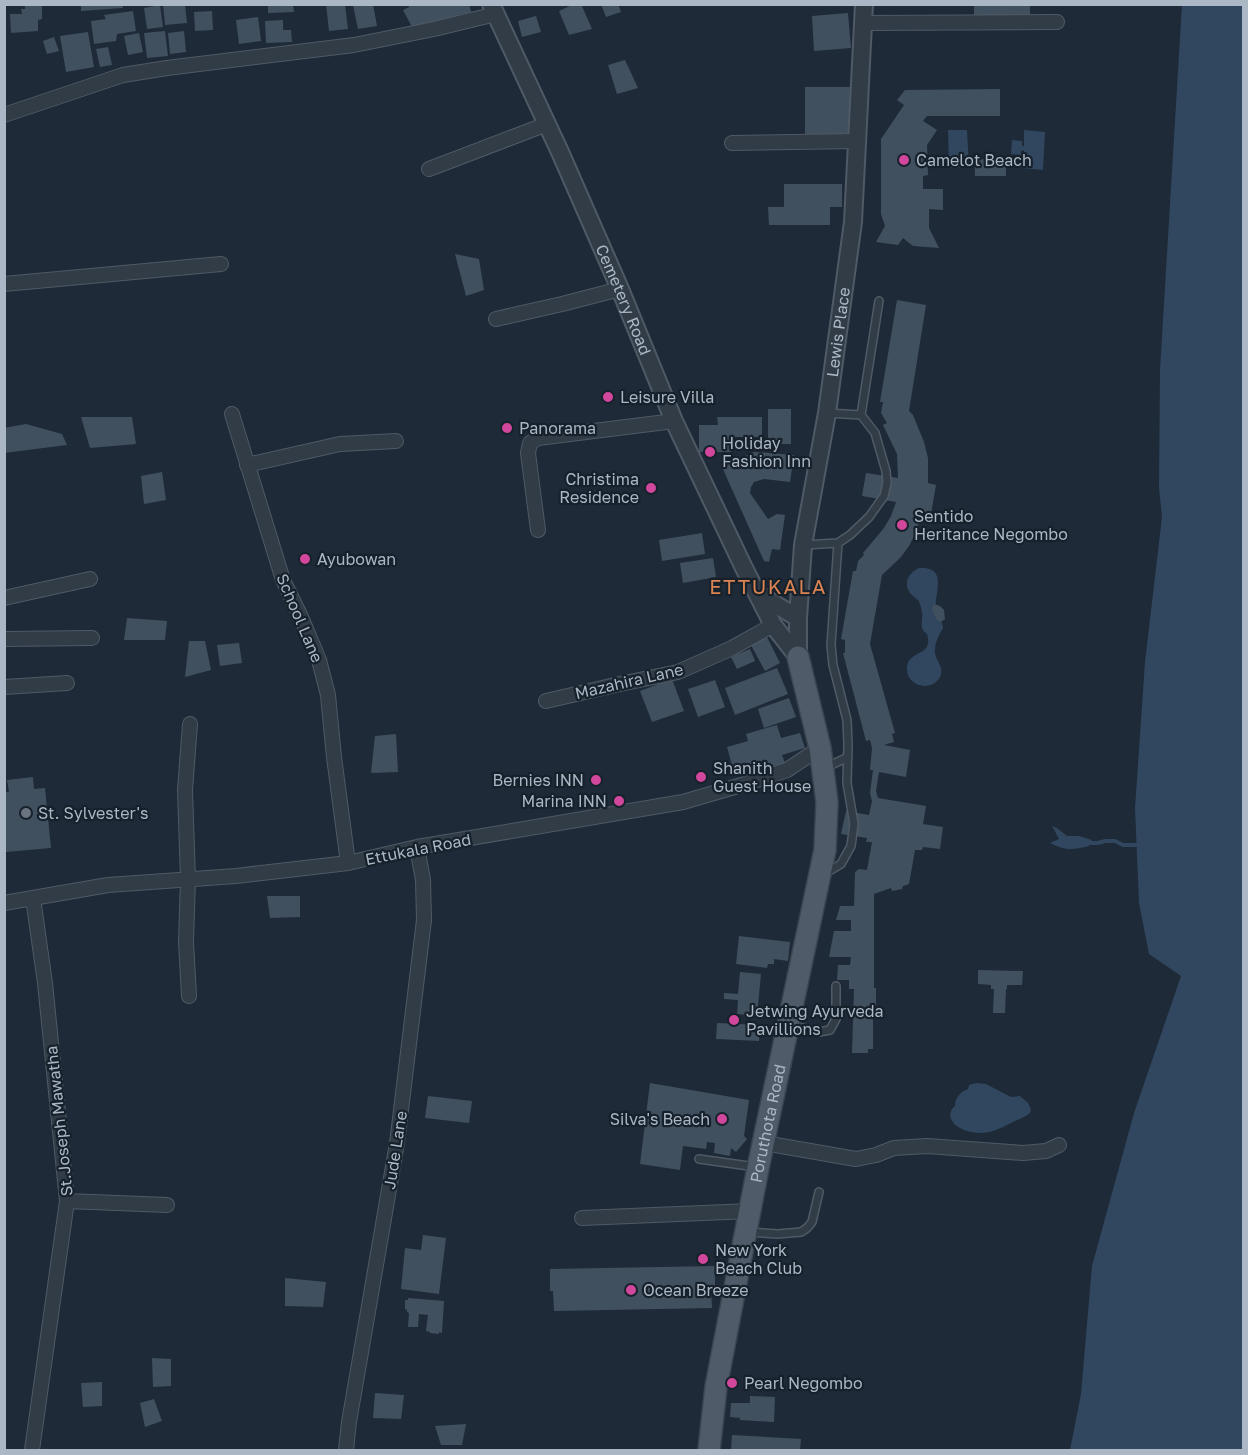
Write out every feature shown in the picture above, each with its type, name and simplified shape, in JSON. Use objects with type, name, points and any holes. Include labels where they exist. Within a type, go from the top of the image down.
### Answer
[{"type":"main road","name":"Poruthota Road","points":[[709,1450],[716,1388],[758,1168],[825,850],[827,802],[822,759],[798,657]]},
{"type":"street","name":"Lewis Place","points":[[798,657],[803,545],[827,413],[853,222],[864,4]]},
{"type":"street","points":[[4,115],[123,75],[354,45],[434,29],[494,9]]},
{"type":"street","name":"Cemetery Road","points":[[494,9],[620,289],[674,421],[742,566],[773,625],[798,657]]},
{"type":"street","points":[[863,23],[1057,22]]},
{"type":"street","points":[[429,169],[547,124]]},
{"type":"street","points":[[732,143],[857,141]]},
{"type":"street","points":[[4,284],[221,264]]},
{"type":"street","points":[[496,320],[620,289]]},
{"type":"street","name":"School Lane","points":[[232,414],[283,580],[319,660],[328,695],[348,863]]},
{"type":"street","points":[[538,530],[528,453],[530,444],[538,438],[674,421]]},
{"type":"street","points":[[247,465],[340,444],[396,441]]},
{"type":"street","points":[[4,598],[90,579]]},
{"type":"street","name":"Cemetery Road","points":[[757,593],[798,618]]},
{"type":"street","name":"Mazahira Lane","points":[[546,701],[678,672],[732,648],[773,625]]},
{"type":"street","points":[[4,639],[92,638]]},
{"type":"street","points":[[4,687],[67,683]]},
{"type":"street","points":[[189,996],[186,942],[188,879],[185,790],[190,724]]},
{"type":"street","name":"Ettukala Road","points":[[4,903],[108,885],[236,876],[348,863],[417,847],[683,802],[822,759]]},
{"type":"street","name":"Jude Lane","points":[[346,1450],[397,1143],[423,931],[423,880],[417,847]]},
{"type":"street","name":"St.Joseph Mawatha","points":[[32,1450],[67,1201],[45,983],[33,898]]},
{"type":"street","points":[[764,1143],[856,1159],[894,1148],[927,1146],[1023,1153],[1046,1151],[1059,1145]]},
{"type":"street","points":[[67,1201],[167,1205]]},
{"type":"street","points":[[582,1218],[751,1211]]},
{"type":"lane","points":[[803,545],[838,543],[869,517],[884,496],[887,483],[886,471],[874,433],[861,415],[879,301]]},
{"type":"lane","points":[[827,413],[861,415]]},
{"type":"lane","points":[[819,877],[841,864],[851,846],[854,824],[847,783],[847,720],[833,665],[831,645],[838,543]]},
{"type":"lane","points":[[822,759],[848,757]]},
{"type":"lane","points":[[789,1024],[819,1032],[830,1030],[836,1019],[836,986]]},
{"type":"lane","points":[[699,1159],[758,1168]]},
{"type":"lane","points":[[747,1232],[778,1234],[801,1232],[812,1222],[819,1192]]},
{"type":"water","points":[[1182,5],[1244,5],[1243,1450],[1070,1450],[1081,1394],[1092,1266],[1134,1113],[1181,976],[1149,954],[1139,903],[1135,808],[1145,662],[1162,517],[1159,488],[1160,370]]},
{"type":"water","points":[[948,130],[967,130],[969,167],[949,168]]},
{"type":"water","points":[[1024,130],[1045,132],[1043,170],[1021,168],[1024,150],[1021,151],[1021,155],[1011,154],[1012,140],[1022,141],[1022,146],[1024,146]]},
{"type":"water","points":[[919,568],[929,569],[937,576],[936,612],[943,628],[935,647],[941,670],[940,677],[931,685],[925,686],[914,683],[907,674],[909,661],[924,650],[928,641],[927,634],[922,627],[920,604],[907,586],[912,572]]},
{"type":"water","points":[[1052,826],[1067,836],[1079,836],[1092,840],[1089,846],[1065,849],[1050,843],[1059,839]]},
{"type":"water","points":[[986,1084],[1011,1097],[1020,1096],[1028,1103],[1030,1113],[991,1132],[977,1133],[962,1129],[952,1121],[950,1115],[958,1096],[968,1089],[969,1085]]},
{"type":"building","points":[[42,4],[42,19],[38,20],[38,31],[11,33],[10,14],[22,14],[21,9],[25,9],[25,5]]},
{"type":"building","points":[[81,4],[122,4],[123,8],[81,11]]},
{"type":"building","points":[[163,4],[185,4],[187,23],[165,25]]},
{"type":"building","points":[[268,4],[293,4],[294,12],[268,13]]},
{"type":"building","points":[[326,4],[345,4],[348,29],[329,31]]},
{"type":"building","points":[[373,4],[377,26],[358,29],[353,5]]},
{"type":"building","points":[[409,4],[469,4],[471,12],[458,15],[458,18],[447,22],[445,19],[412,27],[403,10],[409,7]]},
{"type":"building","points":[[574,4],[581,4],[592,29],[569,35],[559,11]]},
{"type":"building","points":[[601,4],[618,4],[621,12],[606,17]]},
{"type":"building","points":[[974,4],[1030,4],[1030,19],[974,19]]},
{"type":"building","points":[[160,5],[163,27],[147,29],[144,8]]},
{"type":"building","points":[[133,11],[136,31],[117,34],[116,41],[94,44],[91,21],[106,19],[104,15]]},
{"type":"building","points":[[212,11],[213,30],[195,31],[194,12]]},
{"type":"building","points":[[848,13],[851,48],[814,51],[812,16]]},
{"type":"building","points":[[536,16],[541,32],[522,37],[518,21]]},
{"type":"building","points":[[258,17],[261,41],[239,44],[236,20]]},
{"type":"building","points":[[283,20],[283,30],[291,30],[292,42],[266,43],[265,21]]},
{"type":"building","points":[[165,31],[168,56],[147,58],[144,33]]},
{"type":"building","points":[[184,31],[186,52],[170,54],[168,33]]},
{"type":"building","points":[[88,32],[94,67],[66,72],[60,36]]},
{"type":"building","points":[[139,33],[143,52],[128,55],[124,36]]},
{"type":"building","points":[[54,37],[59,51],[47,54],[43,41]]},
{"type":"building","points":[[108,47],[112,65],[100,67],[96,49]]},
{"type":"building","points":[[625,60],[638,88],[617,94],[608,65]]},
{"type":"building","points":[[805,87],[850,87],[849,138],[805,137]]},
{"type":"building","name":"Camelot Beach","points":[[1000,89],[1000,116],[927,116],[923,121],[937,130],[927,145],[928,175],[923,176],[923,189],[943,189],[943,210],[929,209],[929,228],[939,248],[913,246],[903,238],[898,245],[876,242],[885,226],[881,214],[881,139],[904,105],[897,100],[905,90]]},
{"type":"building","points":[[975,159],[1006,160],[1006,176],[975,176]]},
{"type":"building","points":[[784,184],[842,184],[842,207],[830,207],[830,225],[769,225],[768,207],[784,207]]},
{"type":"building","points":[[455,254],[479,259],[484,290],[466,296]]},
{"type":"building","points":[[897,300],[926,305],[909,411],[913,415],[924,442],[928,458],[928,483],[936,485],[931,514],[923,512],[909,546],[882,575],[870,644],[895,733],[892,734],[894,742],[884,745],[910,750],[906,777],[879,772],[876,791],[878,798],[926,806],[923,824],[943,827],[940,849],[923,847],[922,850],[915,850],[909,884],[903,886],[902,889],[892,891],[891,888],[874,894],[876,1006],[873,1006],[873,1049],[868,1049],[868,1053],[852,1053],[854,989],[849,989],[849,980],[837,980],[838,965],[850,965],[851,957],[829,957],[834,931],[851,931],[851,920],[836,920],[840,906],[854,906],[855,872],[859,869],[867,870],[872,842],[866,842],[867,838],[841,834],[846,811],[869,815],[873,770],[870,770],[872,748],[870,740],[866,741],[843,653],[845,653],[845,640],[841,639],[853,571],[856,571],[863,553],[884,528],[896,502],[862,496],[866,473],[898,478],[897,454],[883,425],[887,423],[881,413],[883,402],[880,402]]},
{"type":"building","points":[[768,409],[791,409],[791,444],[768,444]]},
{"type":"building","points":[[81,417],[132,417],[136,444],[90,448]]},
{"type":"building","points":[[717,417],[762,417],[762,437],[731,437],[731,452],[699,452],[699,425],[718,425]]},
{"type":"building","points":[[26,424],[62,434],[67,445],[4,453],[4,428]]},
{"type":"building","points":[[754,452],[794,455],[790,482],[764,479],[754,482],[751,487],[750,493],[768,519],[777,514],[785,515],[780,550],[772,549],[769,562],[764,561],[722,467]]},
{"type":"building","points":[[162,472],[166,500],[144,504],[141,476]]},
{"type":"building","points":[[702,533],[705,554],[662,561],[659,540]]},
{"type":"building","points":[[713,558],[716,577],[683,583],[680,563]]},
{"type":"building","points":[[934,604],[944,610],[945,619],[941,622],[937,620],[933,612]]},
{"type":"building","points":[[127,618],[167,621],[165,640],[124,640]]},
{"type":"building","points":[[767,637],[780,663],[765,671],[751,645]]},
{"type":"building","points":[[189,641],[205,641],[211,670],[185,677]]},
{"type":"building","points":[[239,643],[242,663],[220,666],[217,645]]},
{"type":"building","points":[[750,649],[755,661],[737,669],[731,657]]},
{"type":"building","points":[[777,668],[788,694],[735,715],[725,688]]},
{"type":"building","points":[[672,679],[684,711],[652,722],[640,691]]},
{"type":"building","points":[[715,680],[725,707],[698,717],[688,689]]},
{"type":"building","points":[[789,698],[796,717],[764,728],[758,709]]},
{"type":"building","points":[[777,725],[781,738],[800,733],[805,748],[782,755],[785,763],[764,769],[762,761],[733,769],[727,747],[748,741],[746,734]]},
{"type":"building","points":[[396,734],[398,772],[371,773],[375,736]]},
{"type":"building","name":"St. Sylvester's","points":[[33,777],[34,789],[45,788],[51,848],[6,852],[5,792],[9,792],[7,780]]},
{"type":"building","points":[[267,896],[300,896],[300,917],[270,918]]},
{"type":"building","points":[[739,936],[790,942],[788,961],[774,959],[774,964],[768,964],[767,968],[736,964]]},
{"type":"building","points":[[978,970],[1023,971],[1022,985],[1007,985],[1005,1013],[993,1013],[994,989],[991,989],[991,985],[978,984]]},
{"type":"building","points":[[740,972],[761,974],[757,1016],[737,1014],[738,1000],[724,999],[724,993],[738,994]]},
{"type":"building","points":[[717,1023],[760,1025],[759,1041],[716,1039]]},
{"type":"building","points":[[650,1083],[749,1100],[744,1136],[747,1139],[736,1152],[731,1148],[730,1156],[714,1153],[715,1143],[707,1142],[706,1149],[683,1146],[680,1170],[640,1164]]},
{"type":"building","points":[[428,1096],[472,1101],[469,1123],[425,1118]]},
{"type":"building","points":[[423,1235],[446,1238],[439,1294],[401,1289],[405,1248],[421,1250]]},
{"type":"building","name":"Ocean Breeze","points":[[715,1266],[715,1288],[711,1288],[712,1308],[554,1311],[553,1291],[550,1291],[550,1269]]},
{"type":"building","points":[[285,1278],[326,1282],[323,1307],[285,1306]]},
{"type":"building","points":[[408,1298],[444,1301],[442,1333],[426,1331],[428,1315],[419,1314],[418,1327],[408,1327],[409,1313],[405,1309],[405,1300]]},
{"type":"building","points":[[152,1358],[171,1359],[171,1386],[153,1387]]},
{"type":"building","points":[[102,1382],[102,1406],[83,1407],[81,1383]]},
{"type":"building","points":[[375,1393],[404,1395],[401,1419],[373,1418]]},
{"type":"building","points":[[750,1396],[775,1397],[774,1422],[740,1420],[740,1418],[730,1417],[731,1403],[750,1403]]},
{"type":"building","points":[[154,1399],[162,1421],[145,1427],[140,1403]]},
{"type":"building","points":[[466,1424],[462,1445],[441,1445],[435,1426]]},
{"type":"building","points":[[732,1435],[801,1439],[800,1450],[731,1450]]},
{"type":"waterway","points":[[1091,843],[1115,841],[1123,845],[1136,845]]},
{"type":"place","name":"Camelot Beach","points":[[904,160]]},
{"type":"place","name":"Leisure Villa","points":[[608,397]]},
{"type":"place","name":"Panorama","points":[[507,428]]},
{"type":"place","name":"Holiday Fashion Inn","points":[[710,452]]},
{"type":"place","name":"Christima Residence","points":[[651,488]]},
{"type":"place","name":"Sentido Heritance Negombo","points":[[902,525]]},
{"type":"place","name":"Ayubowan","points":[[305,559]]},
{"type":"place","name":"Shanith Guest House","points":[[701,777]]},
{"type":"place","name":"Bernies INN","points":[[596,780]]},
{"type":"place","name":"Marina INN","points":[[619,801]]},
{"type":"place","name":"St. Sylvester's","points":[[26,813]]},
{"type":"place","name":"Jetwing Ayurveda Pavillions","points":[[734,1020]]},
{"type":"place","name":"Silva's Beach","points":[[722,1119]]},
{"type":"place","name":"New York Beach Club","points":[[703,1259]]},
{"type":"place","name":"Ocean Breeze","points":[[631,1290]]},
{"type":"place","name":"Pearl Negombo","points":[[732,1383]]},
{"type":"district","name":"ETTUKALA","points":[[768,587]]}]
